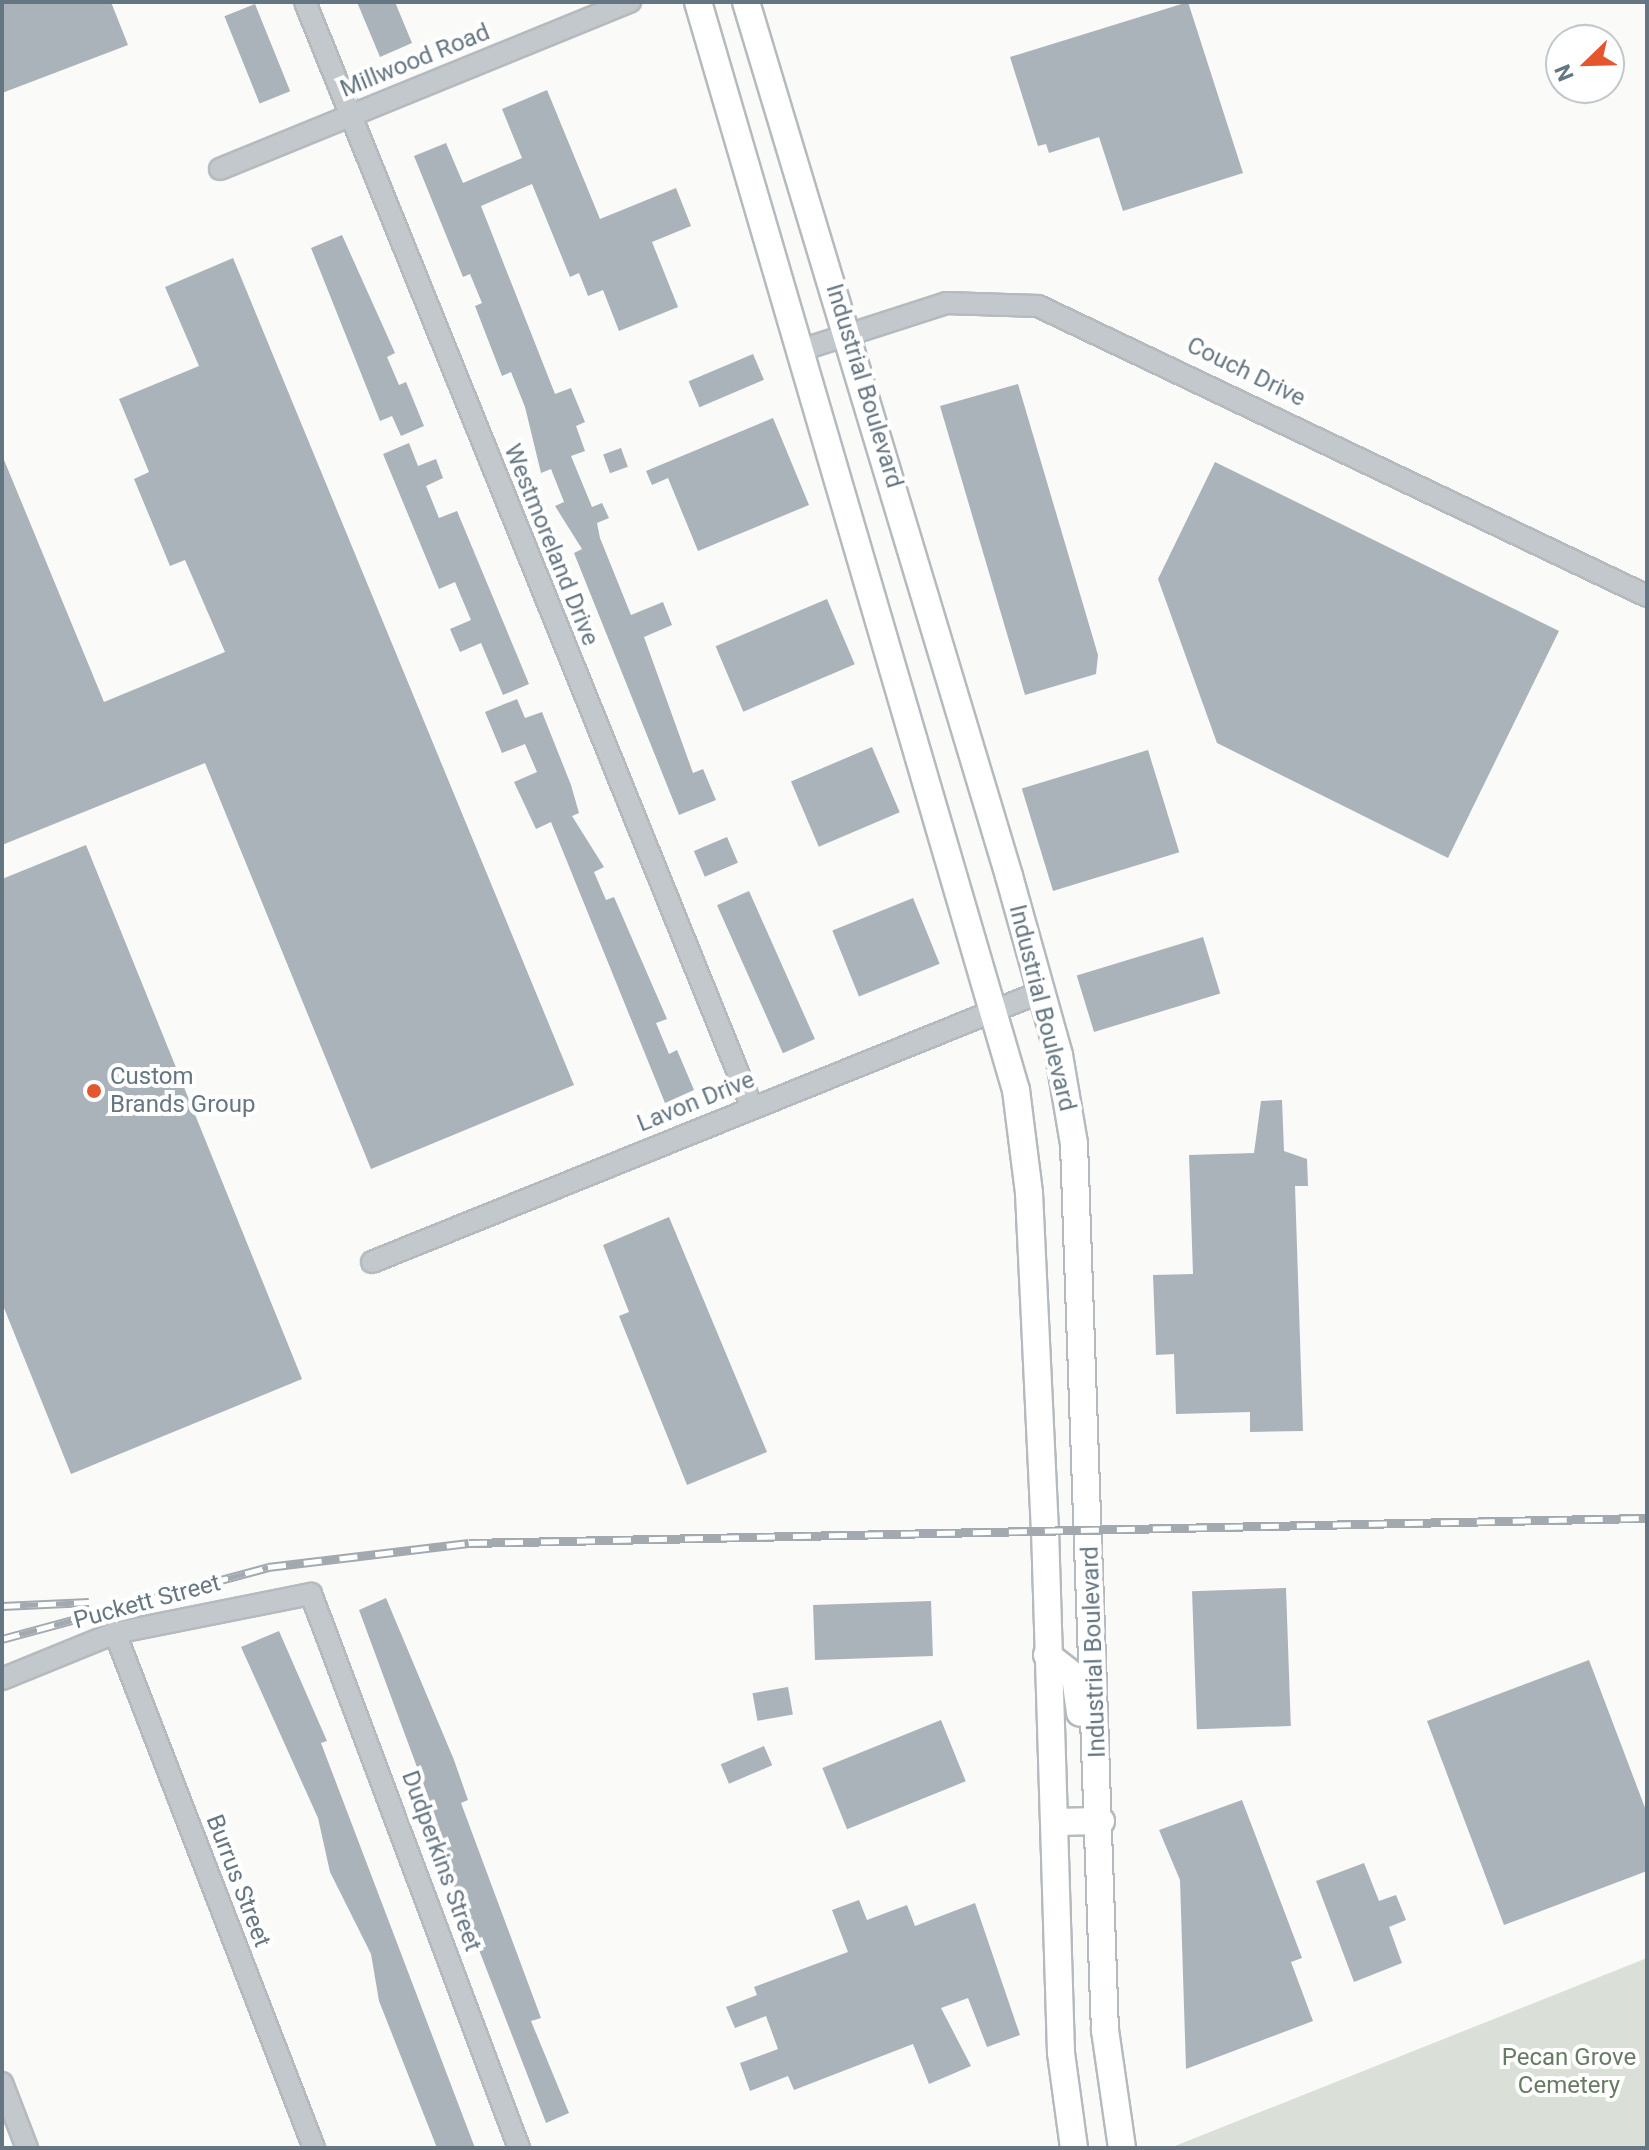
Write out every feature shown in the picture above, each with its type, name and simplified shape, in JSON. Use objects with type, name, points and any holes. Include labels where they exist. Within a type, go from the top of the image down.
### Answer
[{"type":"main road","name":"Industrial Boulevard","points":[[698,2],[804,349],[998,1010],[1029,1193],[1061,2053],[1074,2148]]},
{"type":"main road","name":"Industrial Boulevard","points":[[746,2],[848,333],[1041,992],[1074,1144],[1106,2044],[1122,2148]]},
{"type":"main road","points":[[1047,1655],[1075,1677],[1083,1770],[1100,1811],[1054,1822]]},
{"type":"street","name":"Westmoreland Drive","points":[[305,2],[348,116],[752,1107]]},
{"type":"street","name":"Millwood Road","points":[[220,169],[630,2]]},
{"type":"street","name":"Couch Drive","points":[[804,349],[848,333],[963,301],[1006,300],[1059,312],[1647,596]]},
{"type":"street","name":"Lavon Drive","points":[[372,1262],[1041,992]]},
{"type":"street","name":"Puckett Street","points":[[2,1679],[115,1633],[311,1594]]},
{"type":"street","name":"Dudperkins Street","points":[[311,1594],[519,2148]]},
{"type":"street","name":"Burrus Street","points":[[115,1633],[314,2148]]},
{"type":"street","points":[[2,2083],[27,2148]]},
{"type":"green space","name":"Pecan Grove Cemetery","points":[[1647,1958],[1647,2148],[1170,2148]]},
{"type":"building","points":[[2,2],[111,2],[128,45],[2,93]]},
{"type":"building","points":[[357,2],[395,2],[412,43],[380,57]]},
{"type":"building","points":[[1188,2],[1243,173],[1123,211],[1099,137],[1049,153],[1046,144],[1038,146],[1010,57]]},
{"type":"building","points":[[255,4],[290,91],[260,104],[224,16]]},
{"type":"building","points":[[547,90],[600,219],[676,188],[691,226],[652,242],[678,307],[619,331],[603,290],[588,296],[579,273],[570,277],[532,184],[481,206],[555,394],[571,388],[585,422],[576,426],[585,451],[571,456],[592,507],[602,503],[609,518],[597,523],[600,538],[631,615],[663,602],[672,625],[644,637],[693,773],[703,769],[716,800],[679,815],[574,553],[582,549],[555,506],[564,502],[551,469],[541,473],[525,407],[511,372],[502,376],[475,306],[482,303],[470,274],[463,277],[414,156],[446,143],[463,183],[522,158],[502,109]]},
{"type":"building","points":[[342,235],[395,353],[387,357],[399,385],[406,382],[424,426],[401,436],[392,416],[380,421],[311,248]]},
{"type":"building","points":[[233,258],[574,1085],[371,1169],[205,763],[2,845],[2,455],[104,702],[225,652],[185,560],[170,566],[134,479],[149,472],[119,399],[199,366],[165,287]]},
{"type":"building","points":[[753,354],[764,380],[700,407],[689,381]]},
{"type":"building","points":[[1018,384],[1098,655],[1096,674],[1025,695],[940,406]]},
{"type":"building","points":[[773,418],[809,505],[698,551],[668,478],[652,485],[646,471]]},
{"type":"building","points":[[409,443],[418,466],[436,459],[443,478],[426,486],[439,518],[457,511],[529,684],[503,695],[481,643],[460,652],[450,629],[471,620],[455,582],[439,589],[383,454]]},
{"type":"building","points":[[621,448],[628,467],[610,473],[603,454]]},
{"type":"building","points":[[1215,462],[1559,631],[1448,858],[1217,743],[1158,579]]},
{"type":"building","points":[[827,599],[855,664],[743,712],[716,646]]},
{"type":"building","points":[[517,699],[525,718],[542,712],[571,785],[579,813],[572,816],[604,867],[594,872],[606,900],[614,897],[667,1019],[656,1023],[669,1054],[677,1050],[694,1090],[665,1103],[551,822],[536,829],[514,782],[537,772],[525,744],[502,753],[485,712]]},
{"type":"building","points":[[872,747],[900,812],[819,847],[791,781]]},
{"type":"building","points":[[1148,750],[1179,852],[1053,891],[1022,789]]},
{"type":"building","points":[[727,837],[738,863],[705,877],[694,851]]},
{"type":"building","name":"Custom Brands Group","points":[[86,845],[302,1379],[71,1474],[2,1303],[2,879]]},
{"type":"building","points":[[749,891],[815,1039],[783,1053],[717,905]]},
{"type":"building","points":[[913,898],[940,964],[859,996],[832,931]]},
{"type":"building","points":[[1203,937],[1220,993],[1094,1032],[1077,976]]},
{"type":"building","points":[[1282,1100],[1284,1151],[1307,1159],[1308,1186],[1295,1186],[1303,1431],[1250,1432],[1250,1412],[1176,1414],[1174,1354],[1156,1355],[1153,1275],[1193,1274],[1189,1155],[1254,1153],[1261,1101]]},
{"type":"building","points":[[669,1217],[767,1452],[687,1485],[619,1316],[629,1312],[603,1245]]},
{"type":"building","points":[[1286,1588],[1291,1726],[1197,1729],[1192,1591]]},
{"type":"building","points":[[386,1598],[454,1760],[468,1800],[461,1803],[541,2018],[531,2021],[569,2113],[546,2123],[431,1826],[438,1824],[359,1610]]},
{"type":"building","points":[[931,1601],[933,1656],[815,1660],[813,1605]]},
{"type":"building","points":[[279,1631],[327,1741],[321,1743],[475,2148],[437,2148],[379,2001],[371,1954],[330,1872],[318,1818],[241,1647]]},
{"type":"building","points":[[1589,1660],[1647,1813],[1647,1871],[1504,1925],[1427,1721]]},
{"type":"building","points":[[788,1687],[793,1715],[757,1721],[753,1693]]},
{"type":"building","points":[[941,1720],[966,1781],[847,1829],[822,1768]]},
{"type":"building","points":[[764,1746],[772,1765],[729,1784],[721,1764]]},
{"type":"building","points":[[1242,1800],[1302,1958],[1291,1962],[1313,2021],[1186,2069],[1180,1880],[1159,1830]]},
{"type":"building","points":[[1364,1863],[1379,1901],[1396,1895],[1406,1920],[1389,1927],[1402,1963],[1354,1982],[1316,1881]]},
{"type":"building","points":[[859,1900],[867,1920],[907,1905],[915,1926],[975,1903],[1020,2035],[987,2047],[968,1998],[941,2008],[971,2066],[929,2084],[913,2044],[794,2090],[788,2076],[750,2091],[740,2063],[778,2049],[766,2016],[735,2028],[726,2007],[757,1995],[754,1987],[848,1952],[832,1910]]},
{"type":"railway","points":[[2,1639],[268,1567],[469,1543],[1647,1518]]},
{"type":"railway","points":[[2,1606],[89,1602]]},
{"type":"place","name":"Custom Brands Group","points":[[94,1091]]}]
